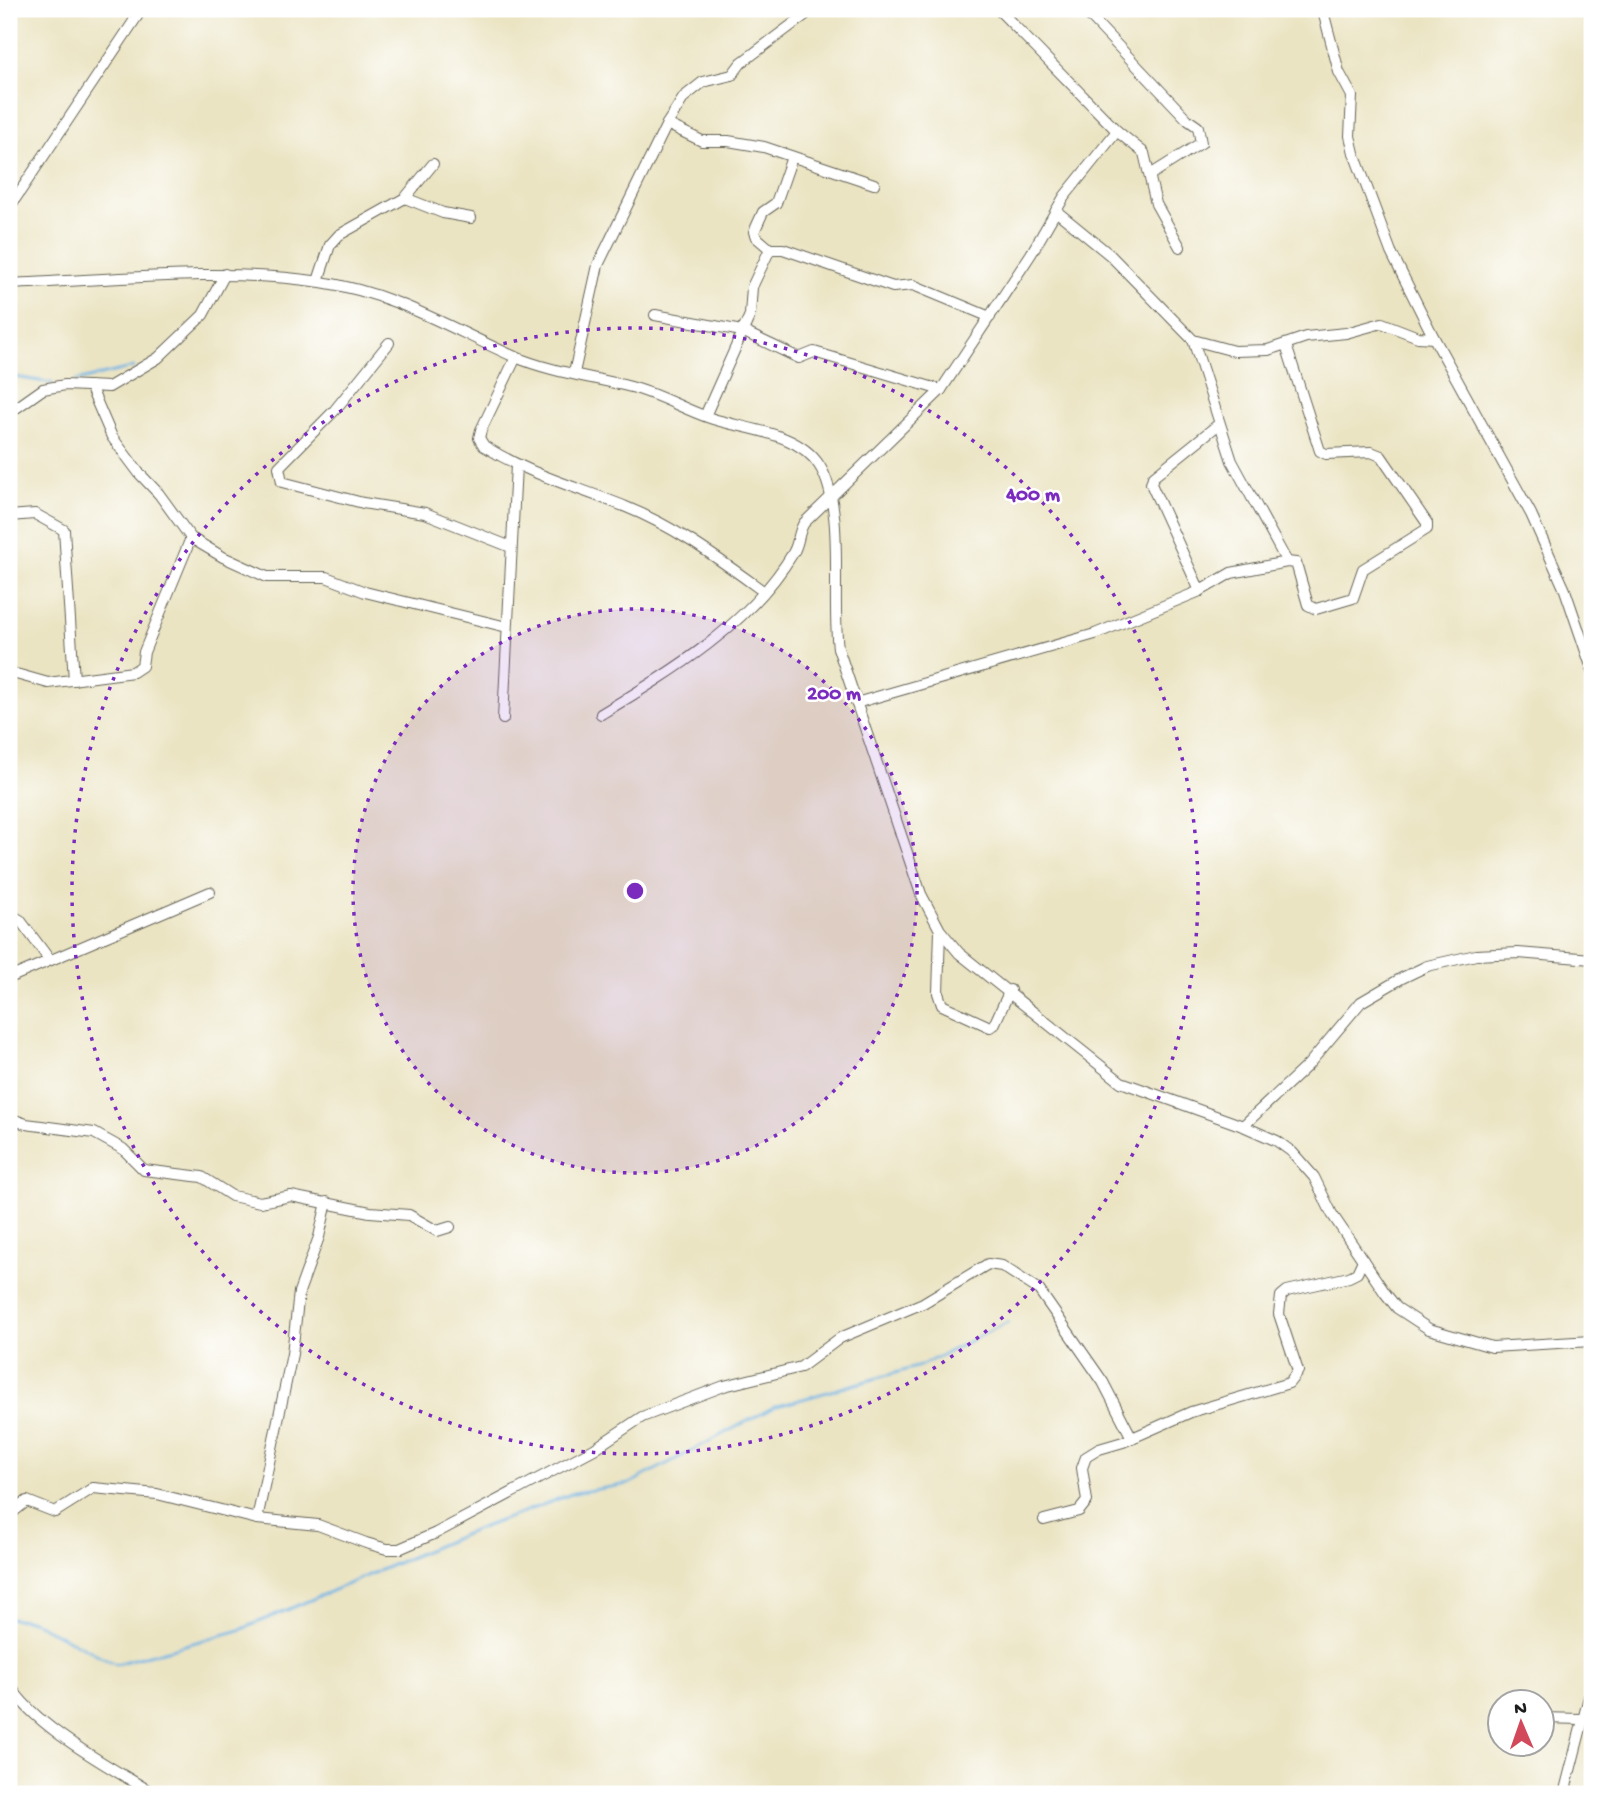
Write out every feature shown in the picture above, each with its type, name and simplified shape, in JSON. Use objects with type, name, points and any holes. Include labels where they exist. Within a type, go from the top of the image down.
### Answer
[{"type":"street","points":[[9,208],[142,9]]},
{"type":"street","points":[[574,373],[598,265],[667,124],[694,87],[732,75],[741,63],[813,9]]},
{"type":"street","points":[[998,9],[1117,131],[1144,153],[1156,204],[1180,247]]},
{"type":"street","points":[[1083,9],[1188,120],[1198,127],[1201,143],[1150,175]]},
{"type":"street","points":[[1318,9],[1324,15],[1339,72],[1352,96],[1350,136],[1354,153],[1391,252],[1434,338],[1531,514],[1565,590],[1592,668]]},
{"type":"street","points":[[667,124],[702,141],[728,141],[764,147],[874,184]]},
{"type":"street","points":[[601,714],[674,669],[737,620],[795,550],[804,523],[941,390],[1056,211],[1117,131]]},
{"type":"street","points":[[792,157],[776,203],[763,212],[754,232],[755,237],[770,249],[783,249],[892,287],[913,285],[990,317]]},
{"type":"street","points":[[318,281],[330,246],[339,234],[405,198],[433,164]]},
{"type":"street","points":[[405,198],[421,206],[471,218]]},
{"type":"street","points":[[1056,211],[1110,256],[1193,340],[1232,461],[1287,562]]},
{"type":"street","points":[[705,416],[750,315],[752,287],[770,249]]},
{"type":"street","points":[[9,413],[44,389],[109,387],[158,358],[203,315],[225,274]]},
{"type":"street","points":[[9,284],[225,274],[318,281],[367,291],[418,308],[516,357],[634,387],[705,416],[782,438],[799,446],[818,464],[832,495],[838,648],[921,894],[940,930],[959,953],[1010,990],[1121,1082],[1243,1126],[1277,1141],[1292,1152],[1314,1177],[1332,1214],[1397,1308],[1429,1329],[1449,1337],[1492,1347],[1592,1341]]},
{"type":"street","points":[[655,315],[741,331],[799,358],[814,352],[941,390]]},
{"type":"street","points":[[1193,340],[1234,351],[1268,350],[1306,337],[1346,333],[1382,323],[1418,337],[1434,338]]},
{"type":"street","points":[[389,343],[334,411],[279,467],[282,482],[363,503],[425,513],[511,547]]},
{"type":"street","points":[[856,703],[1095,634],[1200,591],[1231,573],[1287,562],[1296,563],[1303,596],[1308,605],[1316,609],[1353,598],[1363,569],[1427,529],[1427,523],[1381,456],[1371,452],[1326,454],[1320,451],[1286,345]]},
{"type":"street","points":[[516,357],[479,438],[484,446],[516,465],[628,507],[700,546],[763,591]]},
{"type":"street","points":[[90,386],[112,437],[191,538],[223,558],[267,577],[326,578],[365,592],[507,627]]},
{"type":"street","points":[[1200,591],[1151,484],[1153,477],[1219,424]]},
{"type":"street","points":[[503,719],[516,465]]},
{"type":"street","points":[[9,516],[35,514],[64,530],[74,680]]},
{"type":"street","points":[[9,672],[48,684],[133,672],[142,666],[144,652],[191,538]]},
{"type":"street","points":[[9,978],[210,892]]},
{"type":"street","points":[[9,914],[20,920],[49,959]]},
{"type":"street","points":[[940,930],[938,993],[942,1004],[990,1027],[994,1025],[1010,990]]},
{"type":"street","points":[[1243,1126],[1308,1065],[1361,1002],[1402,978],[1427,966],[1476,955],[1518,953],[1592,958]]},
{"type":"street","points":[[9,1118],[26,1124],[94,1133],[123,1149],[144,1170],[202,1177],[232,1196],[260,1202],[291,1196],[370,1212],[409,1215],[437,1231],[450,1227]]},
{"type":"street","points":[[257,1519],[292,1354],[299,1292],[319,1237],[327,1202]]},
{"type":"street","points":[[1044,1520],[1079,1511],[1087,1501],[1082,1468],[1086,1457],[1099,1449],[1132,1438],[1191,1412],[1289,1382],[1298,1371],[1279,1314],[1281,1296],[1349,1278],[1357,1273],[1363,1260]]},
{"type":"street","points":[[9,1515],[27,1501],[55,1512],[93,1488],[157,1494],[257,1519],[318,1525],[387,1549],[399,1549],[436,1533],[594,1449],[642,1417],[724,1386],[802,1367],[841,1338],[923,1303],[988,1264],[1002,1266],[1040,1290],[1103,1382],[1132,1438]]},
{"type":"street","points":[[9,1684],[31,1709],[72,1744],[154,1794]]},
{"type":"street","points":[[1564,1794],[1581,1719],[1592,1685]]},
{"type":"street","points":[[1556,1718],[1581,1719]]},
{"type":"waterway","points":[[76,381],[134,367]]},
{"type":"waterway","points":[[9,376],[52,383]]},
{"type":"waterway","points":[[9,1618],[32,1621],[116,1664],[240,1630],[465,1534],[574,1493],[629,1484],[774,1407],[920,1366],[1008,1322]]}]
